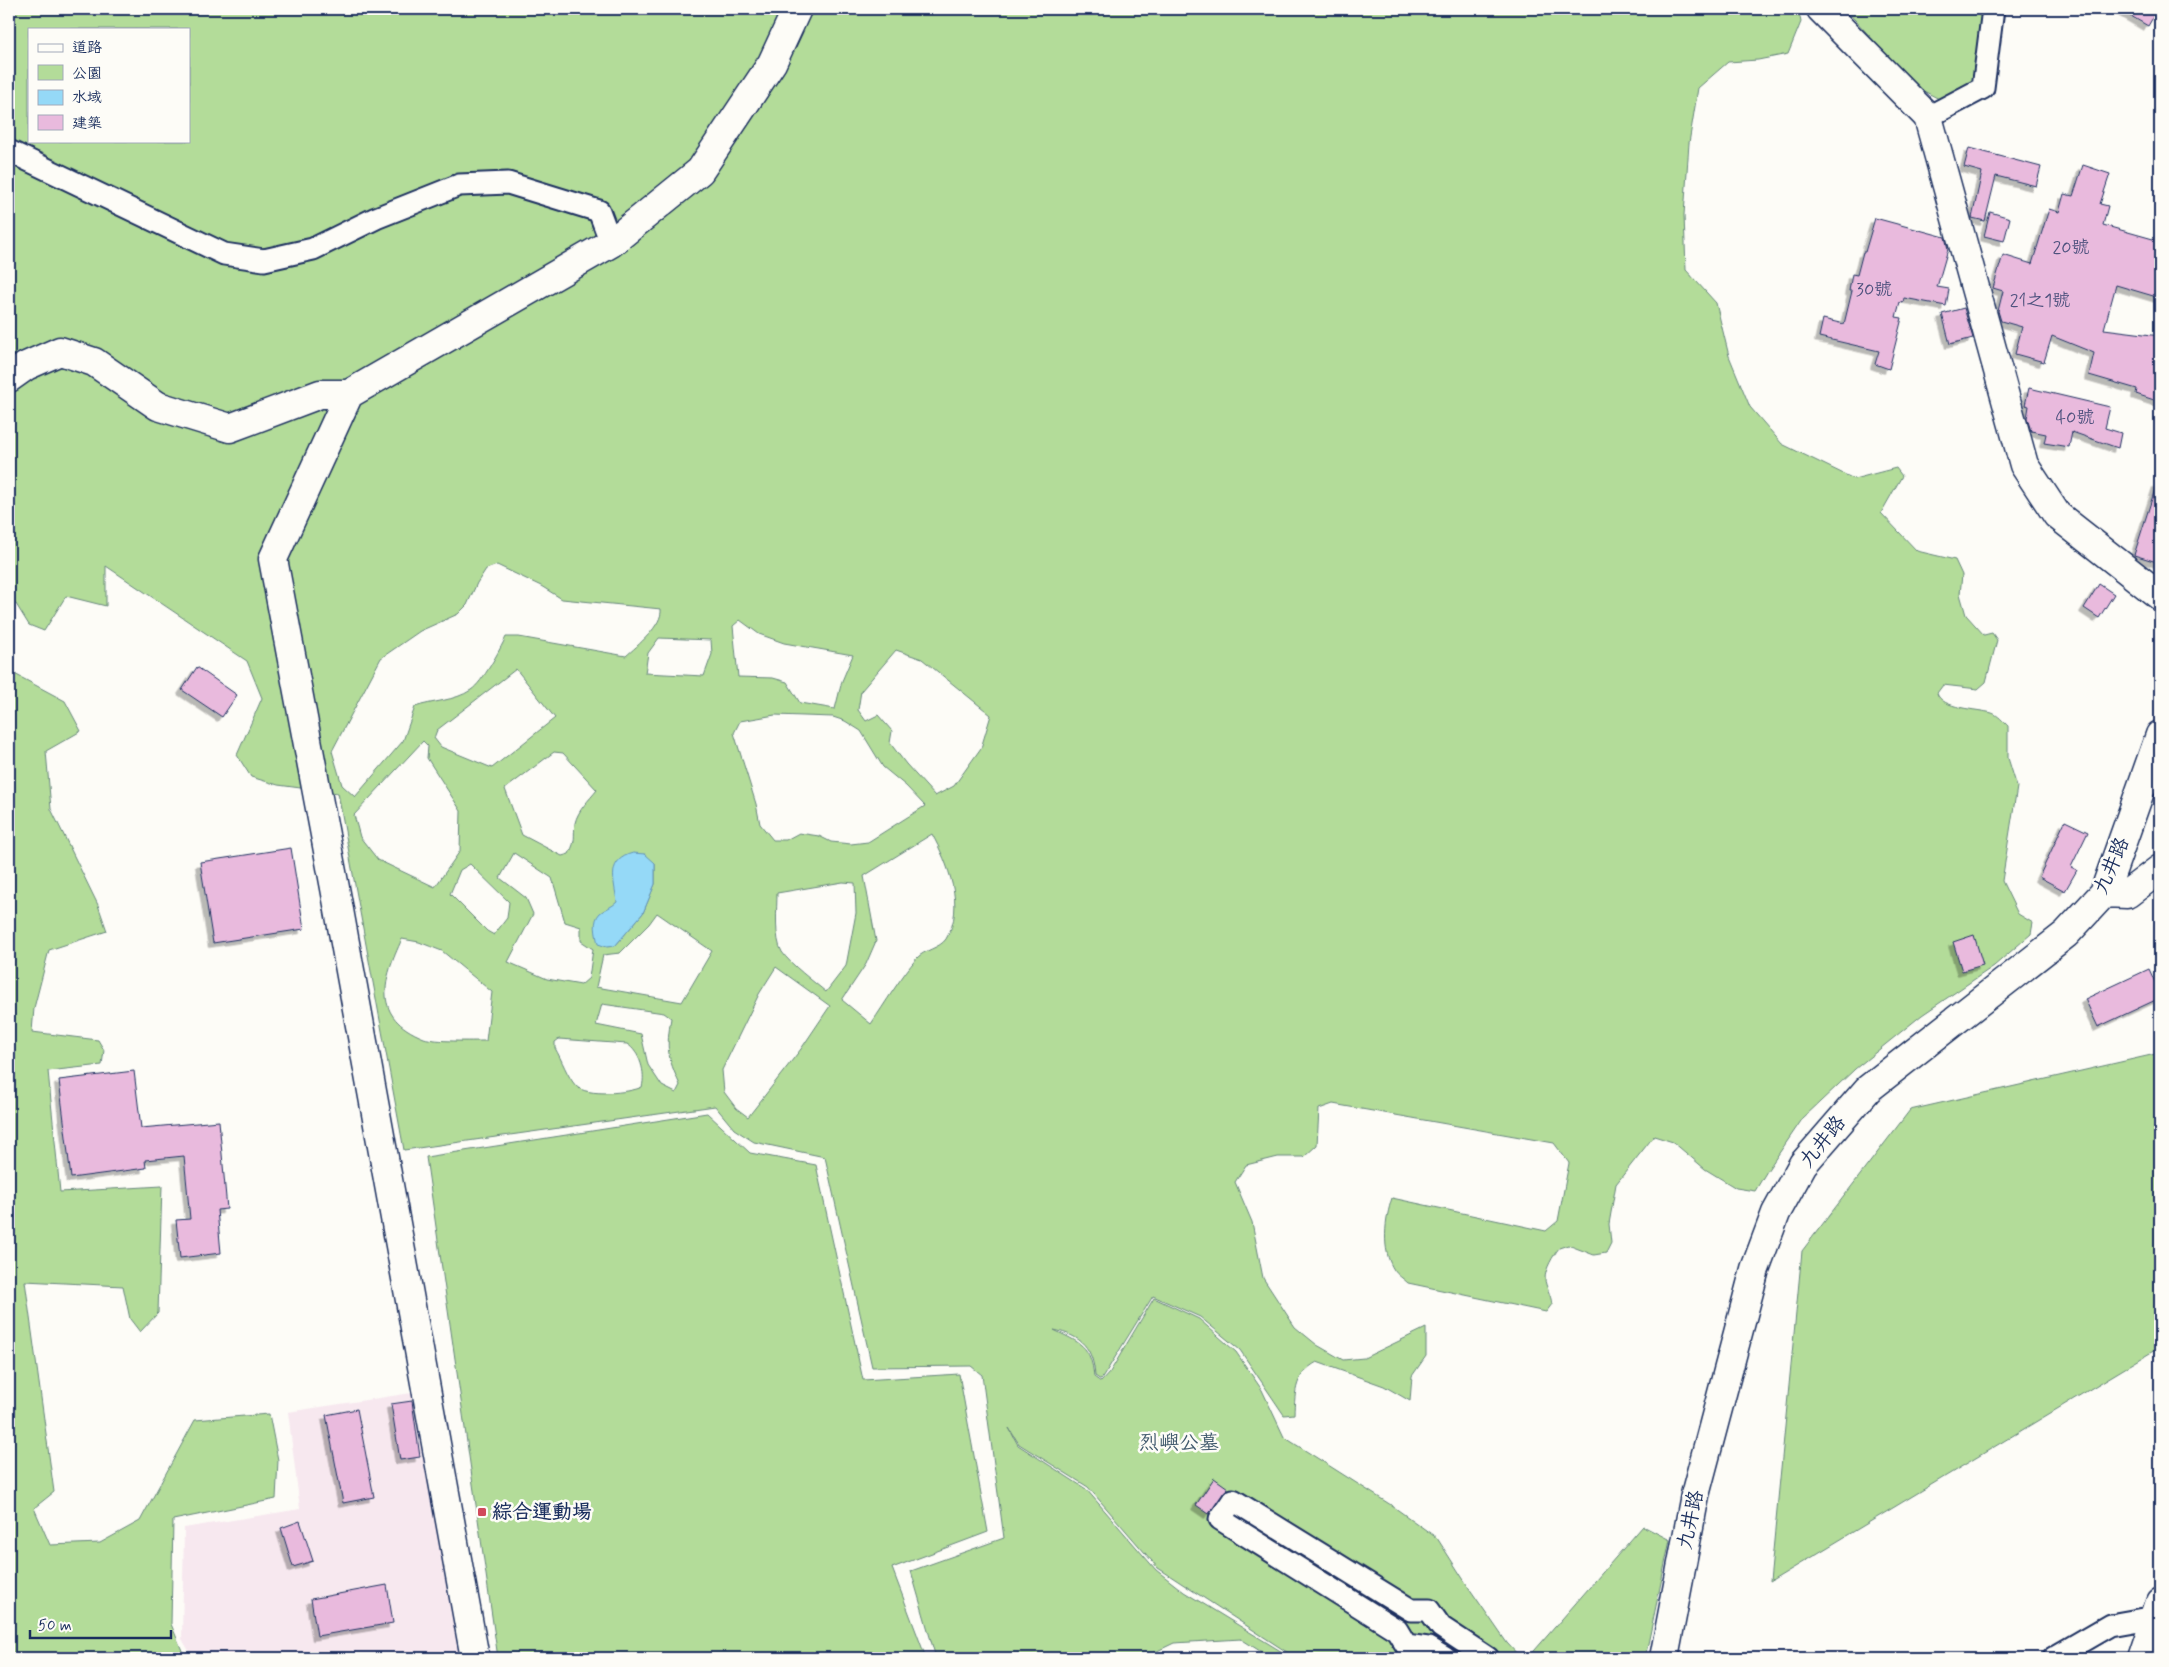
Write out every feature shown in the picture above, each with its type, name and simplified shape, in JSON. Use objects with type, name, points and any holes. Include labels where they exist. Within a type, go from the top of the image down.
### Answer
[{"type":"street","points":[[9,378],[26,366],[60,351],[94,362],[158,406],[230,428],[320,394],[349,394],[611,243],[700,171],[772,63],[798,9]]},
{"type":"street","points":[[1821,9],[1928,117],[2024,465],[2057,515],[2160,596]]},
{"type":"street","points":[[1928,117],[1983,88],[1993,9]]},
{"type":"street","points":[[9,151],[224,254],[264,260],[313,248],[376,218],[459,185],[508,183],[599,211],[611,243]]},
{"type":"street","points":[[349,394],[273,559],[335,888],[475,1658]]},
{"type":"street","name":"九井路","points":[[1664,1658],[1695,1495],[1754,1269],[1776,1213],[1803,1164],[1868,1089],[2066,934],[2104,894],[2160,734]]},
{"type":"street","points":[[2104,894],[2127,894],[2160,868]]},
{"type":"street","points":[[1445,1658],[1428,1648],[1406,1645],[1397,1630],[1220,1519],[1233,1500],[1411,1610],[1428,1610],[1441,1627],[1488,1658]]},
{"type":"street","points":[[2053,1658],[2110,1625],[2158,1609]]},
{"type":"street","points":[[2141,1658],[2158,1609]]},
{"type":"shaded area","points":[[418,1392],[463,1658],[193,1658],[182,1639],[184,1528],[300,1509],[288,1412]]},
{"type":"green space","name":"烈嶼公墓","points":[[9,9],[1798,9],[1801,22],[1788,54],[1758,60],[1728,62],[1698,88],[1689,143],[1684,215],[1686,270],[1716,303],[1729,356],[1750,407],[1782,444],[1854,479],[1896,468],[1902,476],[1881,513],[1917,551],[1955,560],[1962,575],[1960,594],[1966,615],[1984,635],[1992,633],[1997,640],[1986,682],[1978,689],[1943,685],[1937,693],[1945,702],[1952,705],[1994,714],[2008,726],[2008,758],[2017,787],[2002,881],[2018,914],[2033,923],[2031,934],[1994,966],[1922,1015],[1855,1069],[1803,1118],[1755,1191],[1736,1188],[1705,1169],[1673,1142],[1654,1136],[1616,1184],[1609,1224],[1611,1243],[1606,1253],[1594,1255],[1568,1245],[1559,1248],[1554,1255],[1545,1275],[1552,1304],[1546,1312],[1408,1283],[1395,1272],[1390,1262],[1385,1234],[1392,1198],[1546,1231],[1558,1221],[1569,1163],[1554,1143],[1333,1104],[1319,1109],[1317,1145],[1304,1157],[1278,1157],[1246,1165],[1235,1182],[1252,1222],[1263,1278],[1295,1327],[1317,1345],[1343,1360],[1364,1358],[1426,1328],[1426,1356],[1412,1376],[1410,1401],[1384,1386],[1317,1362],[1304,1372],[1300,1378],[1296,1391],[1294,1414],[1284,1415],[1240,1350],[1200,1317],[1153,1296],[1101,1380],[1095,1376],[1092,1358],[1084,1345],[1072,1336],[1054,1330],[1083,1346],[1090,1358],[1094,1377],[1101,1382],[1110,1372],[1154,1298],[1199,1319],[1236,1352],[1262,1390],[1284,1437],[1391,1505],[1437,1538],[1507,1643],[1521,1658],[1296,1658],[1158,1568],[1088,1487],[1019,1444],[1009,1428],[1018,1445],[1086,1489],[1156,1570],[1184,1592],[1292,1658],[1271,1658],[1241,1639],[1174,1643],[1151,1654],[1147,1658],[936,1658],[911,1571],[1004,1538],[982,1375],[971,1366],[872,1367],[825,1157],[754,1142],[734,1129],[715,1106],[404,1150],[338,793],[278,785],[251,777],[237,755],[262,698],[247,661],[106,566],[106,606],[66,596],[44,631],[29,625],[16,604],[9,604]],"holes":[[[497,565],[541,586],[562,599],[661,609],[661,615],[654,628],[626,656],[519,637],[506,637],[486,673],[471,690],[451,699],[415,707],[403,741],[355,797],[342,785],[332,751],[381,658],[420,631],[458,614],[467,605],[486,569]],[[740,620],[759,634],[784,643],[853,655],[842,681],[835,709],[800,703],[787,682],[773,678],[738,677],[733,626]],[[659,638],[711,640],[712,654],[704,676],[645,673],[648,653]],[[896,650],[922,659],[991,715],[981,748],[954,786],[935,796],[890,743],[892,731],[878,715],[866,721],[858,710],[861,691]],[[516,669],[555,718],[492,768],[441,747],[434,738],[437,730]],[[775,715],[833,717],[845,721],[861,731],[883,767],[906,786],[925,806],[868,842],[851,844],[831,842],[819,836],[799,833],[786,840],[773,840],[760,824],[756,804],[734,733],[740,721]],[[423,741],[428,746],[427,758],[461,811],[460,851],[435,887],[378,860],[360,837],[354,815]],[[554,752],[563,753],[597,790],[576,818],[574,841],[569,854],[562,856],[522,835],[505,789]],[[932,834],[944,858],[952,885],[955,899],[952,926],[943,942],[917,958],[871,1024],[842,1000],[866,964],[876,941],[864,876]],[[514,853],[552,878],[565,922],[581,927],[581,941],[593,949],[589,978],[581,985],[547,979],[508,962],[533,914],[526,898],[500,878]],[[655,863],[655,884],[643,913],[615,946],[601,913],[623,898]],[[470,864],[509,902],[507,918],[494,935],[487,931],[450,894],[460,870]],[[843,882],[855,883],[856,913],[846,966],[826,992],[796,967],[779,946],[777,893]],[[657,913],[712,951],[682,1002],[596,987],[603,955],[620,953],[649,924]],[[402,939],[419,942],[442,951],[492,992],[486,1041],[429,1039],[407,1029],[396,1019],[389,1008],[386,996],[387,983],[395,954]],[[776,967],[830,1006],[801,1049],[748,1117],[736,1108],[724,1092],[722,1070],[759,994]],[[602,1004],[664,1013],[671,1018],[668,1045],[672,1067],[680,1085],[676,1093],[662,1086],[648,1065],[641,1034],[596,1025]],[[559,1039],[627,1044],[639,1057],[643,1076],[642,1087],[628,1091],[608,1093],[589,1092],[581,1089],[570,1078],[555,1048],[555,1042]]]},
{"type":"green space","points":[[1845,9],[1995,9],[1974,92],[1945,102],[1916,87]]},
{"type":"green space","points":[[9,671],[65,701],[81,731],[46,751],[51,809],[98,905],[107,931],[49,950],[34,1008],[32,1032],[98,1040],[104,1050],[102,1065],[48,1071],[60,1192],[162,1186],[158,1313],[140,1332],[130,1319],[123,1286],[25,1281],[54,1492],[34,1508],[50,1545],[100,1543],[140,1521],[195,1420],[269,1414],[278,1460],[276,1499],[173,1520],[171,1624],[185,1658],[9,1658]]},
{"type":"green space","points":[[2160,1053],[2160,1347],[1770,1582],[1802,1251],[1910,1110]]},
{"type":"green space","points":[[707,1113],[750,1153],[816,1165],[863,1380],[959,1374],[988,1532],[892,1568],[926,1658],[498,1658],[426,1157]]},
{"type":"green space","points":[[1643,1526],[1670,1540],[1645,1658],[1528,1658]]},
{"type":"water","points":[[633,853],[645,854],[655,863],[655,884],[643,913],[615,946],[607,947],[598,944],[595,928],[596,920],[600,913],[617,902],[614,879],[615,866],[624,856]]},
{"type":"building","points":[[2119,9],[2158,9],[2148,26]]},
{"type":"building","points":[[1969,148],[2041,167],[2036,186],[1996,176],[1985,221],[1972,218],[1982,172],[1964,167]]},
{"type":"building","points":[[2083,165],[2110,174],[2100,204],[2108,206],[2103,225],[2160,241],[2160,298],[2116,285],[2104,329],[2160,336],[2160,402],[2136,394],[2137,389],[2089,375],[2094,353],[2052,336],[2044,362],[2015,354],[2022,327],[2001,321],[1998,311],[2003,291],[1993,288],[2003,255],[2032,264],[2049,209],[2059,212],[2064,194],[2073,196]]},
{"type":"building","points":[[1990,212],[2010,218],[2004,241],[1984,236]]},
{"type":"building","points":[[1875,218],[1945,237],[1948,249],[1937,287],[1949,289],[1946,306],[1904,298],[1903,303],[1900,302],[1896,317],[1902,318],[1889,369],[1875,364],[1879,351],[1819,337],[1823,319],[1844,324],[1852,291],[1849,291],[1852,274],[1857,275]]},
{"type":"building","points":[[1964,308],[1973,338],[1950,344],[1942,314]]},
{"type":"building","points":[[2029,388],[2110,407],[2105,428],[2121,433],[2118,448],[2072,432],[2069,447],[2044,443],[2046,434],[2031,431],[2027,418],[2029,406],[2025,405]]},
{"type":"building","points":[[2157,483],[2160,483],[2160,563],[2134,555]]},
{"type":"building","points":[[2099,584],[2114,594],[2099,618],[2084,608]]},
{"type":"building","points":[[197,667],[237,695],[222,717],[182,690]]},
{"type":"building","points":[[2065,821],[2088,832],[2071,867],[2077,870],[2065,891],[2039,877]]},
{"type":"building","points":[[291,848],[304,929],[213,943],[200,862]]},
{"type":"building","points":[[1974,935],[1983,965],[1962,971],[1953,942]]},
{"type":"building","points":[[2149,969],[2160,993],[2160,998],[2098,1027],[2085,999]]},
{"type":"building","points":[[134,1071],[141,1128],[219,1121],[227,1209],[217,1210],[221,1253],[180,1258],[176,1220],[190,1219],[184,1156],[145,1160],[146,1168],[71,1178],[59,1080]]},
{"type":"building","points":[[412,1401],[420,1457],[400,1460],[391,1404]]},
{"type":"building","points":[[357,1409],[374,1497],[343,1503],[326,1415]]},
{"type":"building","points":[[1214,1478],[1228,1488],[1209,1514],[1196,1505]]},
{"type":"building","points":[[300,1521],[313,1561],[293,1567],[281,1528]]},
{"type":"building","points":[[387,1585],[393,1623],[317,1636],[311,1599]]},
{"type":"place","name":"綜合運動場","points":[[482,1512]]}]
